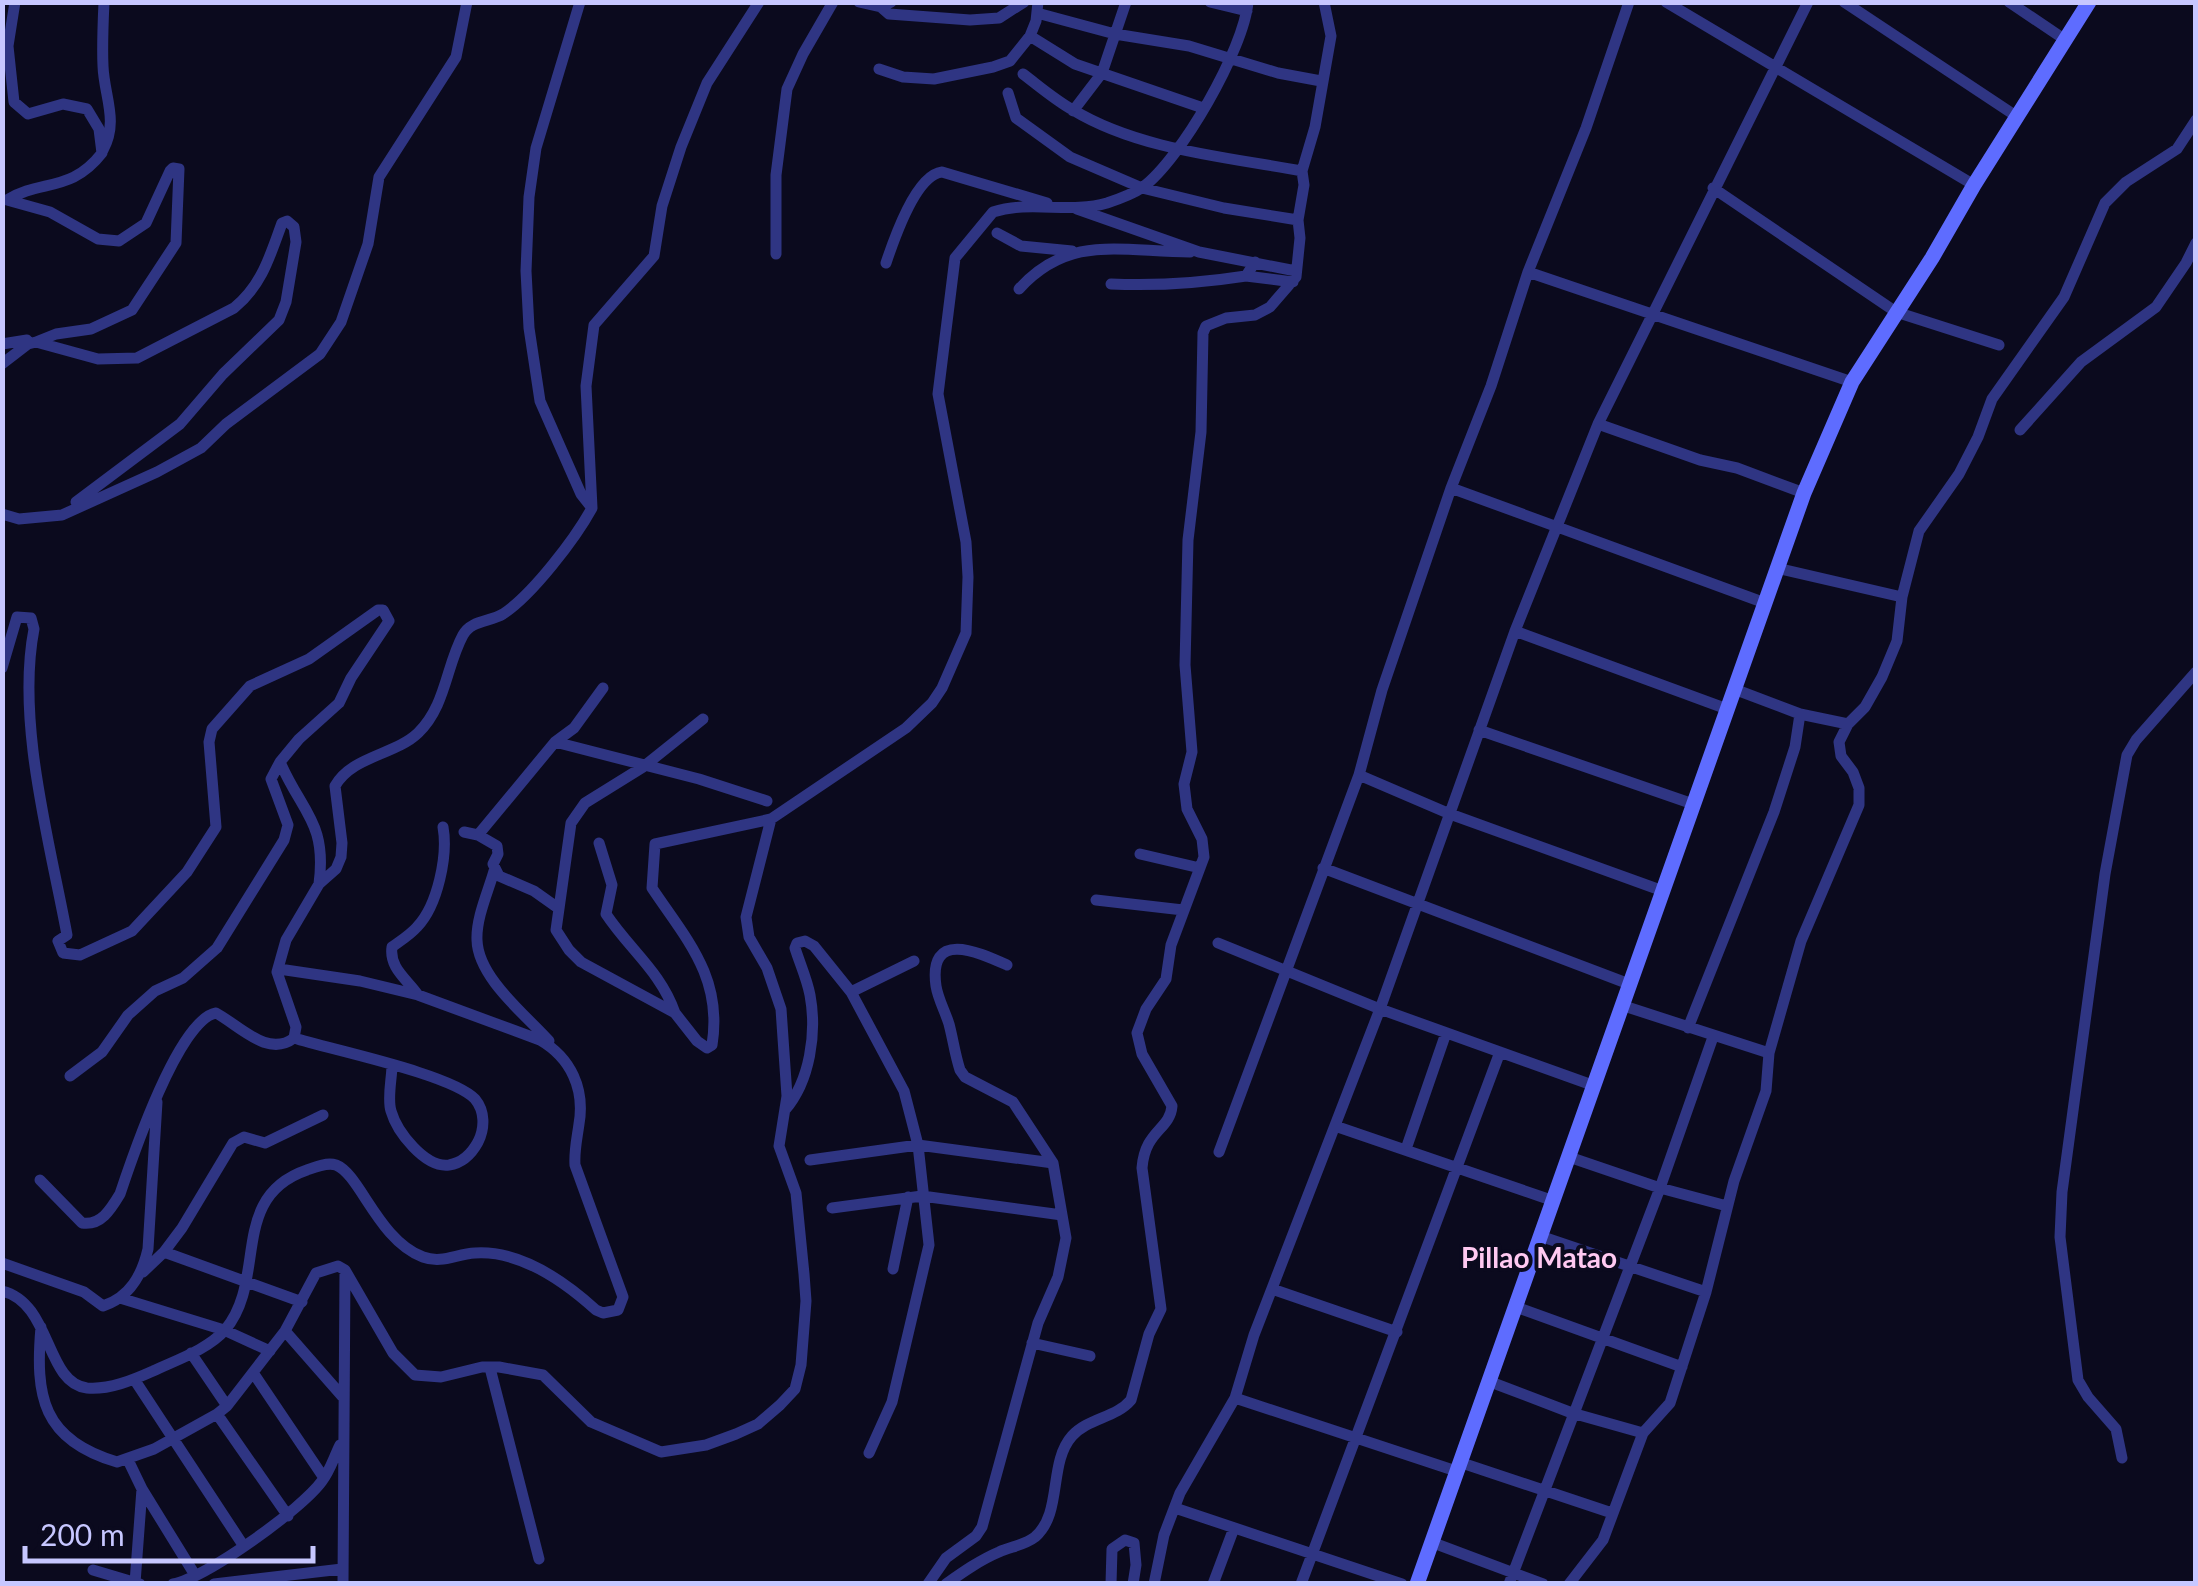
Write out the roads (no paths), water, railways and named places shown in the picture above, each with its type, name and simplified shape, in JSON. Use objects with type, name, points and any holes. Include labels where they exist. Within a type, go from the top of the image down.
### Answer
[{"type":"street","points":[[15,2],[8,46],[14,102],[28,114],[63,104],[86,110],[99,129],[102,153]]},
{"type":"street","points":[[4,202],[67,182],[93,164],[108,142],[112,109],[102,68],[104,2]]},
{"type":"street","points":[[2,514],[19,519],[55,516],[158,472],[201,448],[226,424],[305,368],[334,336],[368,244],[380,177],[456,57],[467,2]]},
{"type":"street","points":[[580,2],[536,148],[529,197],[526,271],[529,328],[540,400],[581,494],[592,508]]},
{"type":"street","points":[[294,1038],[296,1027],[278,980],[281,950],[318,884],[336,869],[341,857],[335,786],[339,778],[418,733],[442,694],[464,632],[474,624],[501,616],[521,599],[579,532],[592,508],[586,386],[594,326],[654,256],[662,206],[700,99],[759,2]]},
{"type":"street","points":[[776,254],[776,175],[787,89],[833,2]]},
{"type":"street","points":[[860,2],[886,5],[889,14],[970,20],[998,18],[1024,2]]},
{"type":"street","points":[[1073,111],[1102,73],[1126,2]]},
{"type":"street","points":[[1077,209],[1106,203],[1142,188],[1181,148],[1242,34],[1248,7],[1210,2]]},
{"type":"street","points":[[946,1584],[978,1562],[1035,1536],[1045,1523],[1064,1448],[1072,1436],[1125,1407],[1138,1382],[1149,1334],[1161,1308],[1143,1155],[1151,1136],[1169,1119],[1172,1106],[1142,1054],[1137,1032],[1166,978],[1170,945],[1200,868],[1204,847],[1187,809],[1184,784],[1192,752],[1185,665],[1188,540],[1201,432],[1203,333],[1206,326],[1218,320],[1255,315],[1270,307],[1295,277],[1304,186],[1302,170],[1315,127],[1331,36],[1324,2]]},
{"type":"street","points":[[1219,1152],[1359,775],[1382,690],[1451,488],[1629,2]]},
{"type":"street","points":[[1666,2],[1974,185]]},
{"type":"street","points":[[1154,1584],[1164,1535],[1175,1508],[1234,1398],[1380,1009],[1515,631],[1598,424],[1808,2]]},
{"type":"street","points":[[1844,2],[2016,116]]},
{"type":"street","points":[[2009,2],[2064,39]]},
{"type":"street","points":[[1417,1584],[1804,493],[1852,382],[2089,2]]},
{"type":"street","points":[[879,69],[903,77],[934,79],[993,68],[1010,61],[1030,36],[1038,8],[1115,34],[1189,46],[1321,81]]},
{"type":"street","points":[[1030,36],[1075,64],[1203,108]]},
{"type":"street","points":[[1023,74],[1073,111],[1130,135],[1302,170]]},
{"type":"street","points":[[1008,93],[1016,118],[1070,157],[1142,188],[1224,208],[1298,220]]},
{"type":"street","points":[[1569,1584],[1603,1540],[1643,1433],[1670,1403],[1706,1292],[1727,1206],[1766,1091],[1769,1053],[1802,942],[1859,805],[1854,772],[1839,747],[1848,724],[1865,707],[1882,677],[1897,641],[1902,597],[1919,531],[1958,474],[1992,399],[2064,298],[2105,204],[2126,182],[2177,149],[2196,120]]},
{"type":"street","points":[[2,364],[32,343],[91,328],[132,310],[176,243],[179,169],[170,172],[146,222],[118,241],[98,239],[50,212],[4,202]]},
{"type":"street","points":[[886,262],[921,184],[933,172],[1077,209],[1199,252]]},
{"type":"street","points":[[1713,188],[1896,312],[2000,345]]},
{"type":"street","points":[[600,843],[612,886],[606,914],[632,949],[653,968],[675,1014],[702,1046],[712,1045],[713,1008],[701,963],[652,888],[656,844],[771,819],[906,728],[932,703],[962,647],[966,618],[966,542],[938,394],[955,258],[993,212],[1051,204]]},
{"type":"street","points":[[2,344],[27,340],[98,359],[137,358],[247,298],[260,283],[282,223],[287,221],[294,227],[296,242],[286,302],[279,320],[223,374],[180,424],[55,516]]},
{"type":"street","points":[[997,232],[1021,246],[1076,251],[1199,252],[1255,262],[1295,277]]},
{"type":"street","points":[[2020,430],[2081,362],[2156,307],[2196,243]]},
{"type":"street","points":[[1019,289],[1052,260],[1076,251]]},
{"type":"street","points":[[1246,276],[1255,262]]},
{"type":"street","points":[[1528,272],[1852,382]]},
{"type":"street","points":[[1111,284],[1153,286],[1246,276],[1295,277]]},
{"type":"street","points":[[1598,424],[1804,493]]},
{"type":"street","points":[[1451,488],[1765,603]]},
{"type":"street","points":[[1777,568],[1902,597]]},
{"type":"street","points":[[2,668],[17,617],[31,618],[31,706],[39,806],[67,935],[58,940],[63,953],[80,954],[132,931],[187,872],[216,827],[208,742],[212,729],[250,686],[309,660],[378,610],[389,621],[339,703],[300,739],[271,779],[288,826],[284,840],[217,948],[182,978],[155,990],[128,1014],[102,1052],[70,1076]]},
{"type":"street","points":[[1515,631],[1727,710]]},
{"type":"street","points":[[2122,1458],[2116,1429],[2078,1380],[2060,1237],[2062,1192],[2105,874],[2128,755],[2136,740],[2196,672]]},
{"type":"street","points":[[478,835],[555,742],[574,728],[603,688]]},
{"type":"street","points":[[1734,688],[1800,714],[1848,724]]},
{"type":"street","points":[[1688,1028],[1774,812],[1795,746],[1800,714]]},
{"type":"street","points":[[675,1014],[576,957],[556,930],[558,908],[565,852],[577,811],[643,767],[704,719]]},
{"type":"street","points":[[1480,730],[1694,804]]},
{"type":"street","points":[[555,742],[767,800]]},
{"type":"street","points":[[280,762],[318,834],[322,854],[318,884]]},
{"type":"street","points":[[1359,775],[1450,814],[1662,891]]},
{"type":"street","points":[[42,1327],[38,1364],[41,1397],[48,1415],[63,1431],[100,1457],[117,1462],[173,1438],[222,1410],[285,1331],[316,1273],[332,1266],[344,1270],[393,1353],[414,1375],[441,1378],[490,1368],[543,1375],[591,1422],[661,1452],[706,1446],[758,1424],[795,1389],[806,1302],[796,1193],[779,1146],[778,1133],[785,1110],[781,1009],[768,968],[749,937],[746,916],[771,819]]},
{"type":"street","points":[[418,994],[398,970],[391,953],[392,947],[416,929],[432,902],[446,842],[444,827]]},
{"type":"street","points":[[2,1291],[15,1294],[32,1309],[63,1374],[72,1383],[103,1388],[134,1379],[192,1354],[224,1330],[246,1280],[258,1217],[274,1188],[292,1175],[338,1165],[379,1222],[410,1251],[436,1260],[479,1252],[497,1254],[556,1278],[596,1310],[618,1310],[623,1297],[575,1166],[581,1103],[572,1070],[513,1008],[480,958],[478,930],[497,846],[464,832]]},
{"type":"street","points":[[1140,854],[1200,868]]},
{"type":"street","points":[[1323,868],[1629,984]]},
{"type":"street","points":[[494,872],[534,891],[558,908]]},
{"type":"street","points":[[1096,900],[1183,910]]},
{"type":"street","points":[[785,1110],[803,1085],[812,1010],[795,946],[802,941],[810,942],[850,992],[904,1090],[918,1145],[929,1245],[892,1402],[869,1452]]},
{"type":"street","points":[[1218,943],[1380,1009],[1592,1084]]},
{"type":"street","points":[[928,1584],[946,1558],[982,1527],[1032,1343],[1062,1261],[1066,1238],[1053,1163],[1012,1102],[965,1077],[960,1070],[936,989],[935,970],[940,957],[950,950],[973,949],[1007,965]]},
{"type":"street","points":[[850,992],[914,961]]},
{"type":"street","points":[[279,968],[418,994],[555,1048]]},
{"type":"street","points":[[1621,1005],[1769,1053]]},
{"type":"street","points":[[40,1180],[82,1223],[100,1220],[111,1210],[158,1091],[200,1020],[210,1013],[265,1044],[278,1045],[294,1038],[392,1065],[462,1090],[478,1102],[484,1121],[464,1159],[446,1166],[423,1158],[416,1151],[391,1111],[392,1065]]},
{"type":"street","points":[[1406,1149],[1446,1033]]},
{"type":"street","points":[[1512,1577],[1714,1038]]},
{"type":"street","points":[[1301,1584],[1500,1052]]},
{"type":"street","points":[[142,1272],[152,1224],[158,1091]]},
{"type":"street","points":[[2,1263],[84,1292],[103,1306],[120,1298],[164,1252],[233,1142],[244,1137],[265,1143],[323,1115]]},
{"type":"street","points":[[1335,1126],[1552,1200]]},
{"type":"street","points":[[810,1160],[918,1145],[1053,1163]]},
{"type":"street","points":[[1569,1156],[1660,1188],[1727,1206]]},
{"type":"street","points":[[832,1208],[922,1196],[1062,1215]]},
{"type":"street","points":[[892,1269],[908,1197]]},
{"type":"street","points":[[1540,1236],[1706,1292]]},
{"type":"street","points":[[164,1252],[302,1302]]},
{"type":"street","points":[[342,1584],[344,1270]]},
{"type":"street","points":[[1272,1290],[1397,1332]]},
{"type":"street","points":[[120,1298],[224,1330],[270,1351]]},
{"type":"street","points":[[1516,1308],[1682,1366]]},
{"type":"street","points":[[285,1331],[342,1396]]},
{"type":"street","points":[[1032,1343],[1090,1356]]},
{"type":"street","points":[[192,1354],[288,1516]]},
{"type":"street","points":[[490,1368],[539,1559]]},
{"type":"street","points":[[254,1374],[324,1478]]},
{"type":"street","points":[[134,1379],[243,1544]]},
{"type":"street","points":[[1488,1380],[1572,1413],[1643,1433]]},
{"type":"street","points":[[1234,1398],[1612,1513]]},
{"type":"street","points":[[176,1583],[192,1579],[288,1516],[324,1478],[341,1441]]},
{"type":"street","points":[[128,1460],[192,1579]]},
{"type":"street","points":[[93,1570],[138,1583],[142,1489]]},
{"type":"street","points":[[1175,1508],[1402,1584]]},
{"type":"street","points":[[1212,1584],[1234,1528]]},
{"type":"street","points":[[1110,1584],[1112,1549],[1125,1540],[1134,1543],[1136,1550],[1134,1584]]},
{"type":"street","points":[[1431,1542],[1512,1577],[1543,1584]]},
{"type":"street","points":[[214,1584],[342,1569]]},
{"type":"district","name":"Pillao Matao","points":[[1539,1258]]}]
